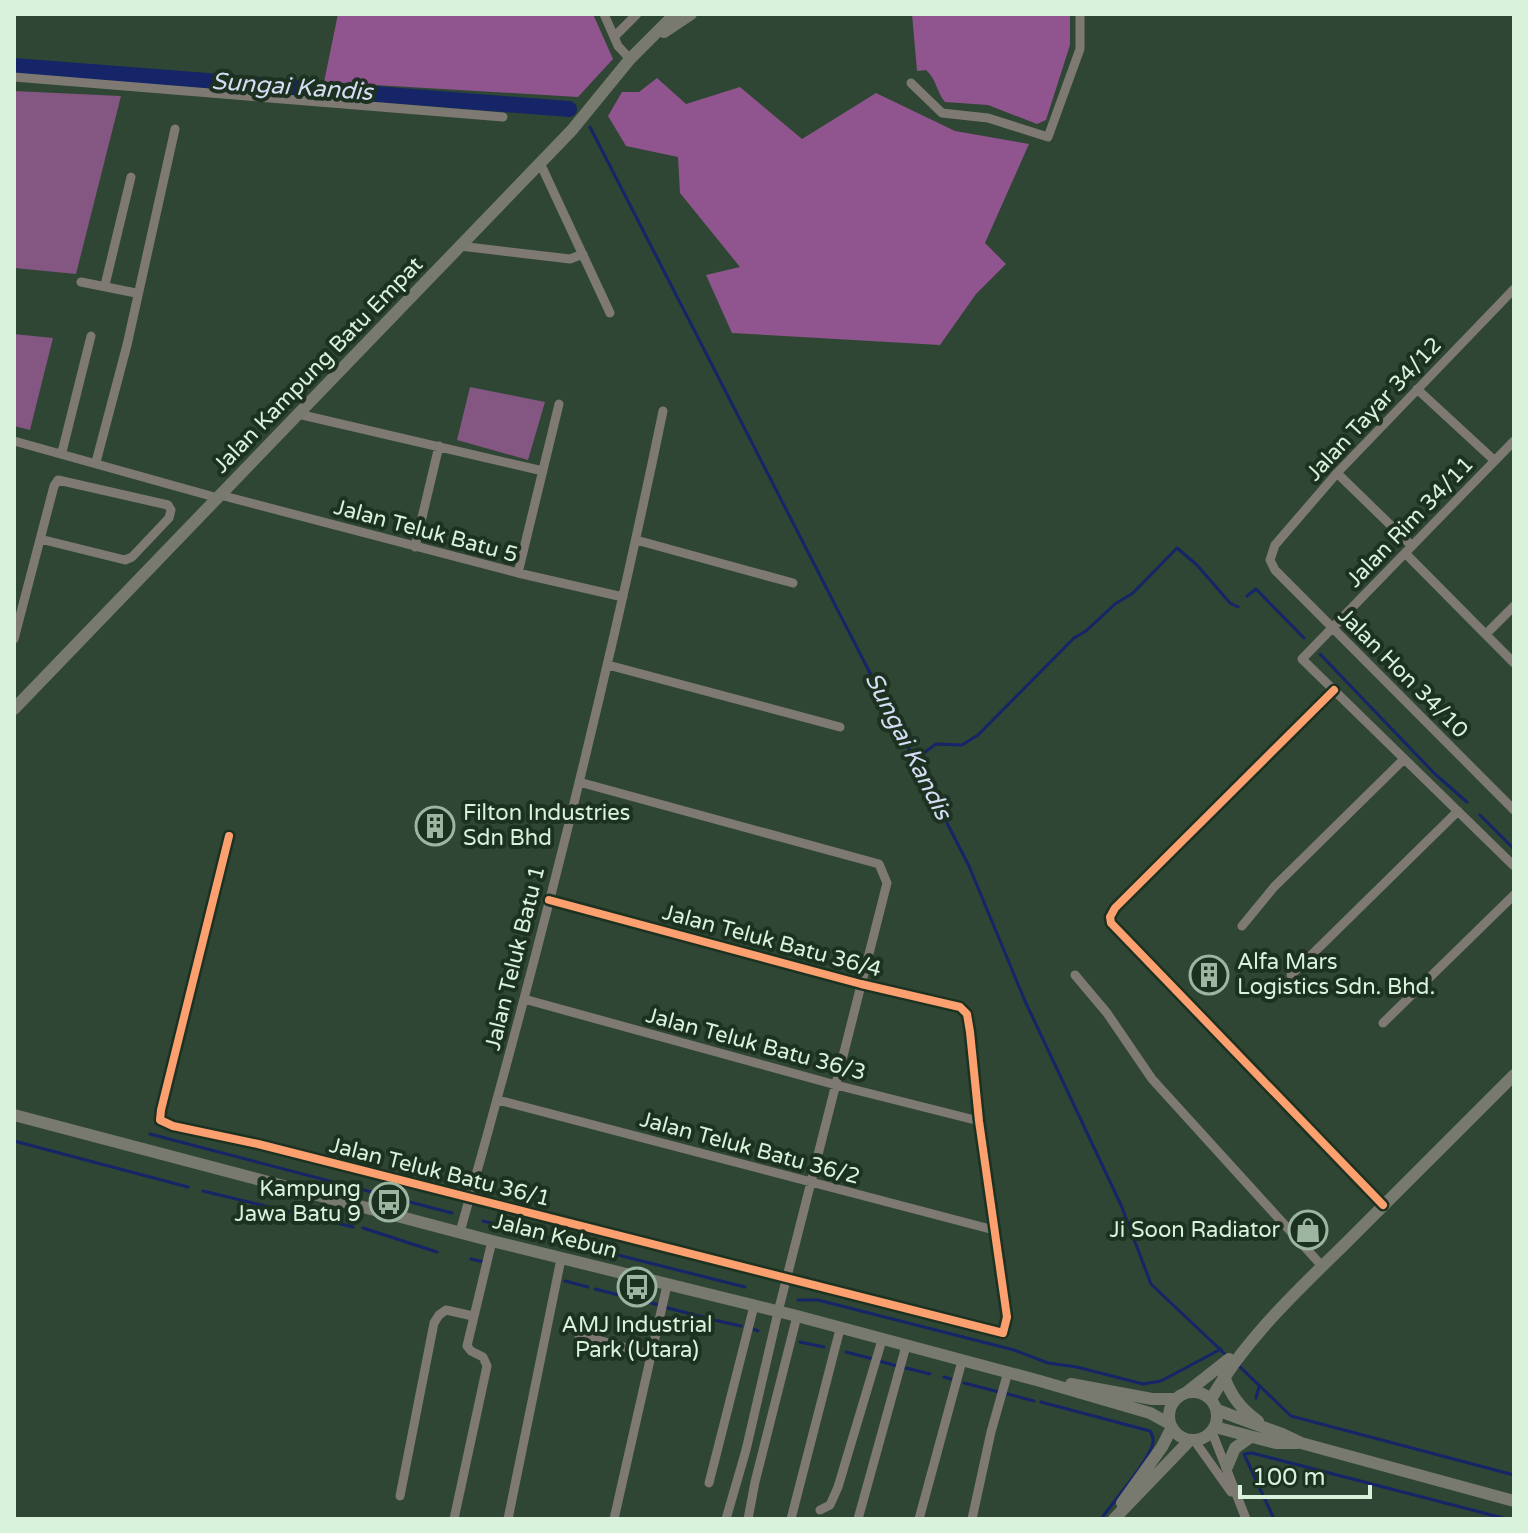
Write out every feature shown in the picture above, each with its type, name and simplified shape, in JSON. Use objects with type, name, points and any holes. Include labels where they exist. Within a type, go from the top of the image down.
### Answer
[{"type":"main road","name":"Jalan Kampung Batu Empat","points":[[14,709],[572,130],[630,59],[675,14]]},
{"type":"main road","name":"Jalan Kampung Batu Empat","points":[[645,43],[691,14]]},
{"type":"main road","points":[[1213,1430],[1214,1405],[1224,1376],[1256,1336],[1514,1075]]},
{"type":"main road","name":"Jalan Kebun","points":[[14,1115],[561,1259],[797,1316],[1008,1372],[1150,1413],[1171,1426]]},
{"type":"main road","points":[[1192,1440],[1179,1436],[1171,1426],[1169,1415],[1182,1395],[1256,1336]]},
{"type":"main road","points":[[1224,1376],[1230,1393],[1240,1407],[1282,1434]]},
{"type":"main road","name":"Jalan Kebun","points":[[1040,1381],[1092,1386],[1152,1399],[1182,1395]]},
{"type":"main road","points":[[1182,1395],[1200,1392],[1214,1405],[1301,1443],[1514,1501]]},
{"type":"main road","points":[[1113,1519],[1162,1447],[1171,1426]]},
{"type":"main road","points":[[1113,1519],[1192,1440],[1213,1430],[1276,1443],[1301,1443]]},
{"type":"main road","points":[[1227,1467],[1235,1448],[1249,1438]]},
{"type":"street","points":[[604,14],[614,37],[630,59]]},
{"type":"street","points":[[614,37],[637,14]]},
{"type":"street","points":[[911,83],[942,113],[988,118],[1048,137],[1080,49],[1080,14]]},
{"type":"street","points":[[14,77],[503,117]]},
{"type":"street","points":[[96,462],[127,345],[136,293],[175,129]]},
{"type":"street","points":[[540,163],[610,313]]},
{"type":"street","points":[[105,285],[131,177]]},
{"type":"street","points":[[460,246],[570,259],[583,254]]},
{"type":"street","points":[[81,282],[136,293]]},
{"type":"street","name":"Jalan Tayar 34/12","points":[[1270,560],[1275,545],[1337,473],[1514,289]]},
{"type":"street","points":[[62,452],[91,336]]},
{"type":"street","points":[[1417,389],[1495,461]]},
{"type":"street","points":[[518,573],[559,404]]},
{"type":"street","name":"Jalan Teluk Batu 1","points":[[460,1232],[498,1100],[608,665],[663,411]]},
{"type":"street","points":[[298,414],[543,471]]},
{"type":"street","name":"Jalan Teluk Batu 5","points":[[14,441],[415,547],[623,597]]},
{"type":"street","name":"Jalan Rim 34/11","points":[[1334,690],[1302,659],[1514,441]]},
{"type":"street","points":[[415,547],[439,446]]},
{"type":"street","points":[[1337,473],[1514,663]]},
{"type":"street","points":[[14,639],[40,539],[54,486],[58,480],[168,505],[171,510],[169,518],[132,557],[125,560],[40,539]]},
{"type":"street","points":[[636,540],[793,583]]},
{"type":"street","name":"Jalan Hon 34/10","points":[[1270,560],[1275,570],[1514,810]]},
{"type":"street","points":[[1486,634],[1514,606]]},
{"type":"street","points":[[608,665],[840,727]]},
{"type":"street","points":[[1383,1205],[1111,923],[1110,917],[1115,908],[1334,690],[1514,866]]},
{"type":"street","points":[[1242,926],[1274,887],[1404,759]]},
{"type":"street","points":[[579,782],[879,864],[887,883],[746,1450],[726,1519]]},
{"type":"street","points":[[1291,975],[1458,811]]},
{"type":"street","name":"Jalan Teluk Batu 36/1","points":[[229,836],[160,1120],[173,1126],[258,1144],[1003,1333],[1007,1317],[994,1230]]},
{"type":"street","points":[[1383,1023],[1514,895]]},
{"type":"street","name":"Jalan Teluk Batu 36/4","points":[[549,900],[861,984],[960,1007],[967,1014],[979,1121]]},
{"type":"street","points":[[1075,975],[1107,1013],[1152,1079],[1322,1266]]},
{"type":"street","name":"Jalan Teluk Batu 36/3","points":[[524,999],[979,1121]]},
{"type":"street","name":"Jalan Teluk Batu 36/2","points":[[498,1100],[994,1230]]},
{"type":"street","points":[[979,1121],[994,1230]]},
{"type":"street","points":[[454,1519],[487,1366],[483,1357],[467,1346],[492,1241]]},
{"type":"street","points":[[508,1519],[561,1259]]},
{"type":"street","points":[[614,1519],[667,1285]]},
{"type":"street","points":[[709,1483],[754,1306]]},
{"type":"street","points":[[400,1496],[434,1323],[446,1310],[473,1316]]},
{"type":"street","points":[[748,1519],[797,1316]]},
{"type":"street","points":[[791,1519],[840,1329]]},
{"type":"street","points":[[579,1335],[650,1354]]},
{"type":"street","points":[[820,1510],[830,1505],[838,1487],[882,1340]]},
{"type":"street","points":[[858,1519],[906,1346]]},
{"type":"street","points":[[919,1519],[962,1361]]},
{"type":"street","points":[[972,1519],[1008,1372]]},
{"type":"street","points":[[1213,1430],[1246,1519]]},
{"type":"street","points":[[1192,1440],[1241,1509]]},
{"type":"shaded area","points":[[338,14],[593,14],[613,59],[578,97],[324,82]]},
{"type":"shaded area","points":[[912,14],[1070,14],[1070,45],[1046,120],[1037,124],[988,105],[945,102],[930,74],[926,70],[917,71]]},
{"type":"shaded area","points":[[657,78],[686,104],[740,87],[802,139],[876,93],[955,131],[1029,144],[985,243],[1006,264],[976,294],[940,345],[732,333],[706,275],[740,267],[680,193],[678,157],[626,146],[608,116],[622,92],[639,92]]},
{"type":"shaded area","points":[[14,91],[121,96],[76,274],[14,268]]},
{"type":"shaded area","points":[[14,334],[53,338],[30,430],[14,426]]},
{"type":"shaded area","points":[[470,387],[545,402],[528,460],[457,440]]},
{"type":"waterway","name":"Sungai Kandis","points":[[14,66],[569,109]]},
{"type":"waterway","name":"Sungai Kandis","points":[[590,127],[969,866],[1025,1001],[1121,1205],[1151,1284],[1227,1356]]},
{"type":"waterway","points":[[917,758],[936,744],[962,745],[978,735],[1074,638],[1133,593],[1177,548],[1197,565],[1230,603],[1238,607]]},
{"type":"waterway","points":[[1247,596],[1256,589],[1304,638]]},
{"type":"waterway","points":[[1320,654],[1435,774],[1467,802]]},
{"type":"waterway","points":[[1480,815],[1514,849]]},
{"type":"waterway","points":[[150,1134],[452,1213]]},
{"type":"waterway","points":[[14,1141],[188,1187]]},
{"type":"waterway","points":[[203,1191],[353,1227]]},
{"type":"waterway","points":[[483,1221],[745,1287]]},
{"type":"waterway","points":[[363,1228],[437,1252]]},
{"type":"waterway","points":[[471,1259],[484,1262]]},
{"type":"waterway","points":[[565,1281],[588,1287]]},
{"type":"waterway","points":[[595,1289],[659,1305]]},
{"type":"waterway","points":[[798,1300],[818,1300],[1014,1350],[1048,1363],[1143,1384],[1161,1381],[1221,1349]]},
{"type":"waterway","points":[[664,1307],[703,1317]]},
{"type":"waterway","points":[[714,1320],[741,1326]]},
{"type":"waterway","points":[[753,1329],[758,1331]]},
{"type":"waterway","points":[[800,1342],[824,1347]]},
{"type":"waterway","points":[[846,1352],[873,1359]]},
{"type":"waterway","points":[[879,1361],[897,1366]]},
{"type":"waterway","name":"Sungai Kandis","points":[[1238,1365],[1291,1416],[1514,1475]]},
{"type":"waterway","points":[[902,1367],[930,1374]]},
{"type":"waterway","points":[[944,1377],[951,1379]]},
{"type":"waterway","points":[[964,1383],[999,1392]]},
{"type":"waterway","points":[[1256,1398],[1259,1387]]},
{"type":"waterway","points":[[1004,1393],[1034,1401]]},
{"type":"waterway","points":[[1041,1402],[1150,1431],[1153,1443],[1145,1460],[1101,1519]]},
{"type":"waterway","points":[[1274,1519],[1244,1454],[1252,1453],[1507,1519]]},
{"type":"cycle path","points":[[1334,690],[1115,908],[1110,917],[1111,923],[1383,1205]]},
{"type":"cycle path","points":[[229,836],[160,1120],[173,1126],[258,1144],[1003,1333],[1007,1317],[979,1121],[970,1032],[967,1014],[960,1007],[861,984],[549,900]]},
{"type":"place","name":"Filton Industries Sdn Bhd","points":[[435,826]]},
{"type":"place","name":"Alfa Mars Logistics Sdn. Bhd.","points":[[1209,975]]},
{"type":"place","name":"Kampung Jawa Batu 9","points":[[389,1202]]},
{"type":"place","name":"Ji Soon Radiator","points":[[1308,1230]]},
{"type":"place","name":"AMJ Industrial Park (Utara)","points":[[637,1287]]}]
